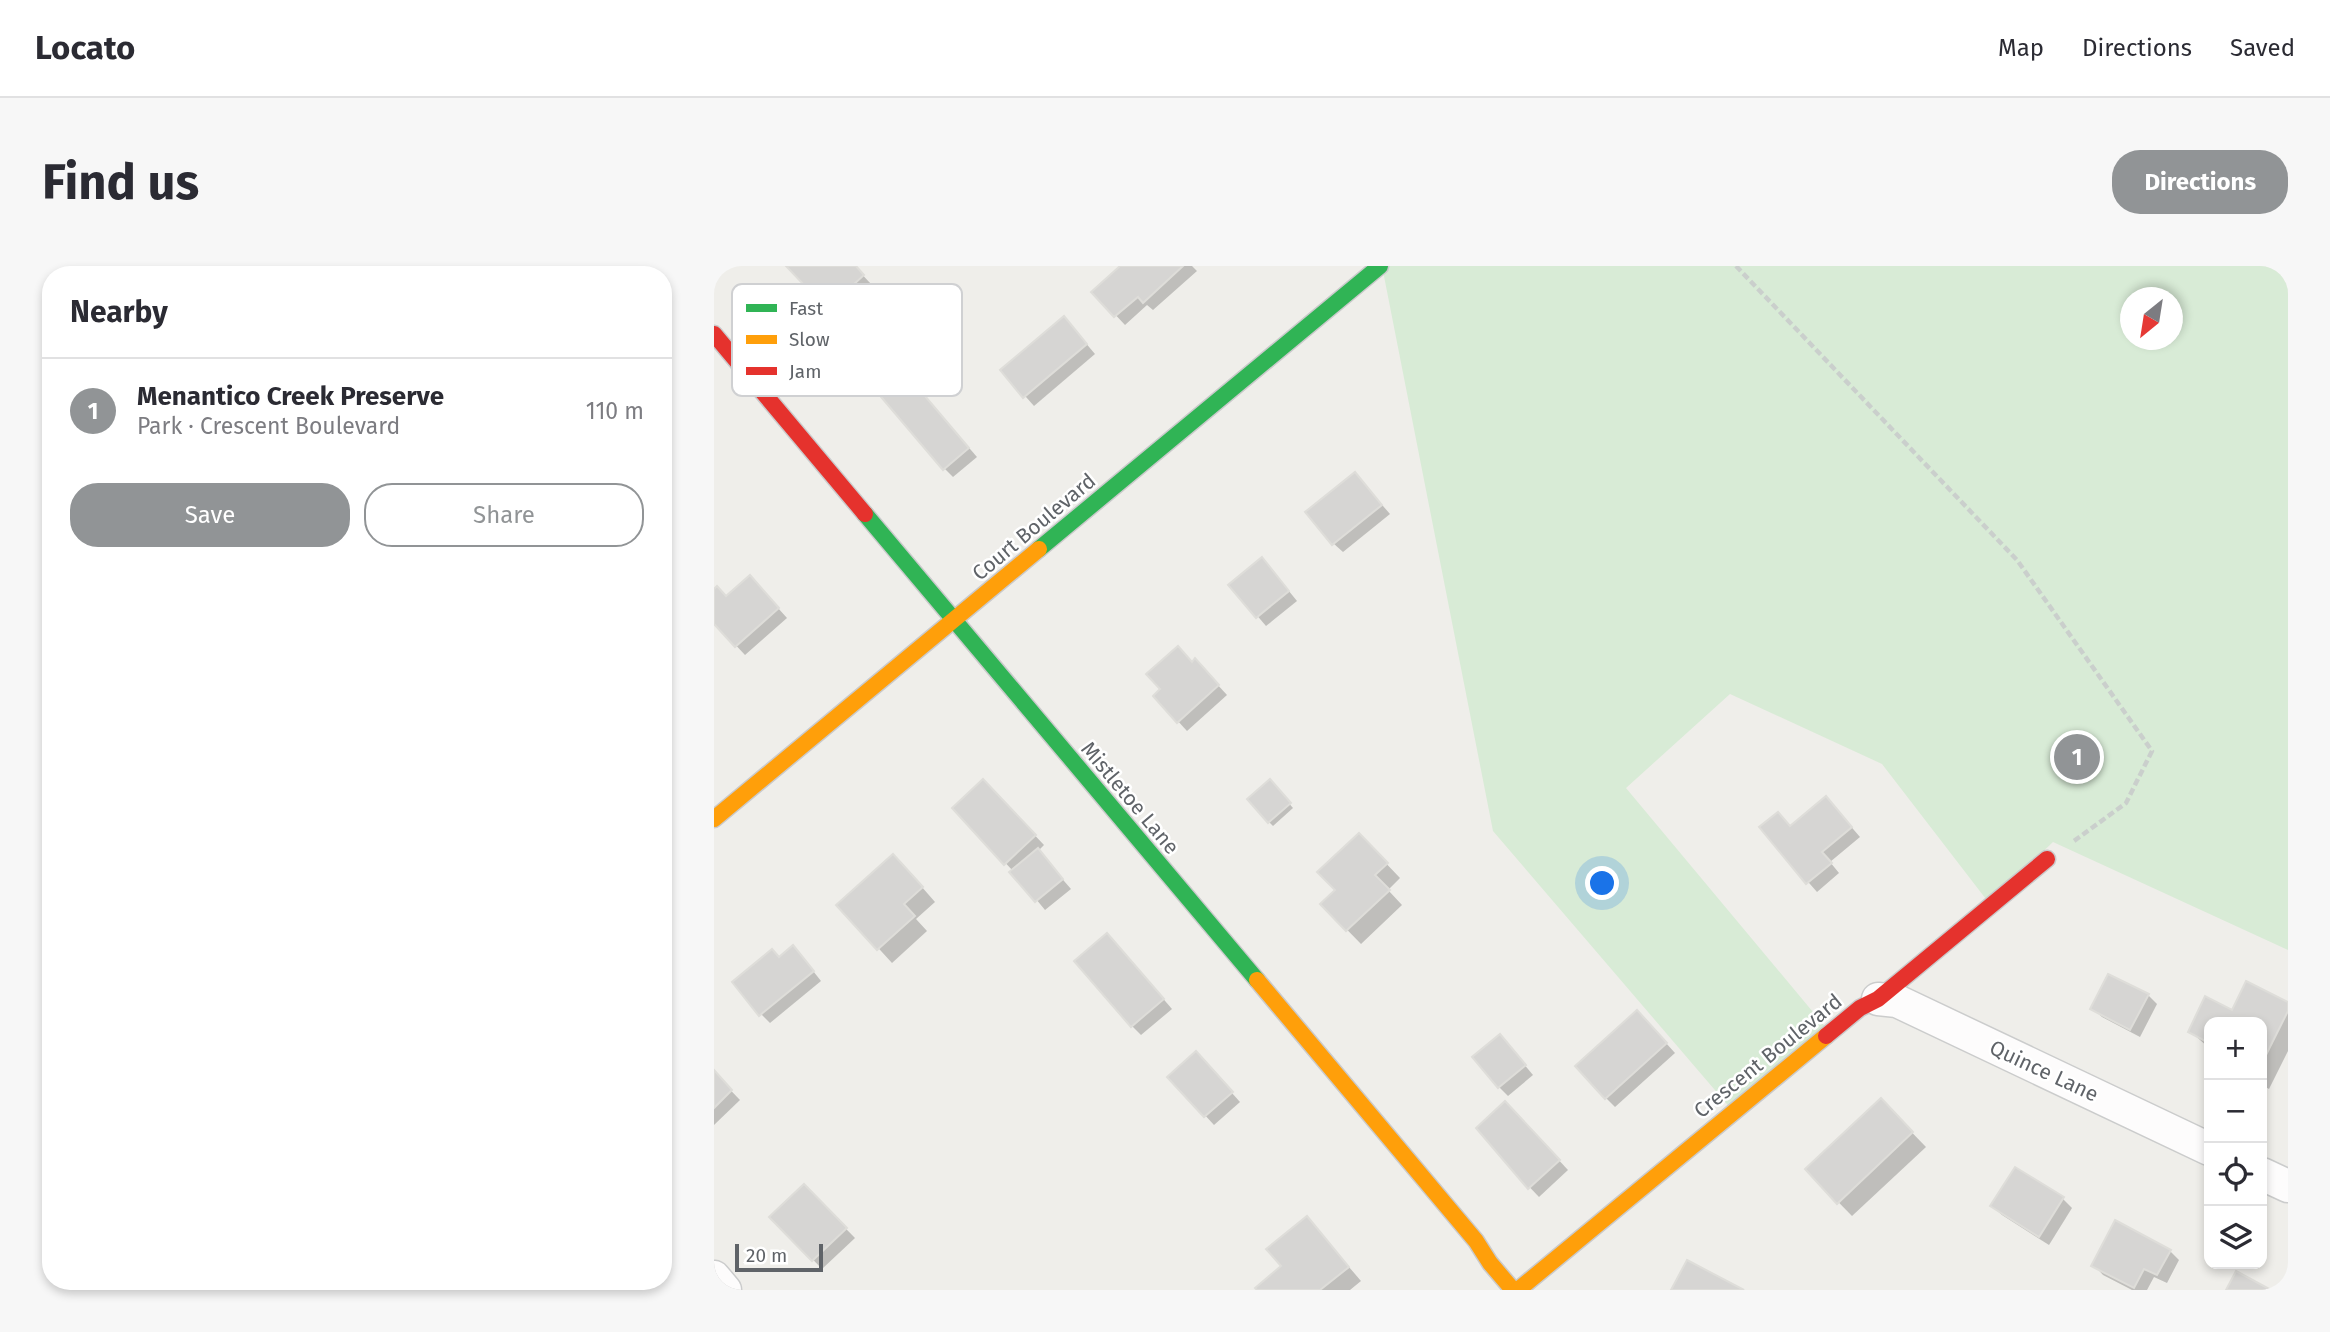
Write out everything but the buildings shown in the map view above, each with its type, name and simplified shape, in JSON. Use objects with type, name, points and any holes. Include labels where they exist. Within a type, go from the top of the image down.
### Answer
[{"type":"street","name":"Court Boulevard","points":[[714,819],[1380,266]]},
{"type":"street","name":"Mistletoe Lane","points":[[714,334],[732,356]]},
{"type":"street","name":"Mistletoe Lane","points":[[766,396],[1476,1241],[1513,1290]]},
{"type":"street","name":"Crescent Boulevard","points":[[1518,1290],[1708,1132],[1829,1036],[1859,1007],[1878,999],[2047,859]]},
{"type":"street","name":"Quince Lane","points":[[1878,999],[1897,1001],[2204,1147]]},
{"type":"street","points":[[2267,1176],[2288,1186]]},
{"type":"street","points":[[714,1277],[725,1290]]},
{"type":"path","points":[[1737,266],[2017,560],[2152,751],[2126,803],[2047,859]]},
{"type":"green space","points":[[1382,266],[2288,266],[2288,950],[2053,842],[1989,903],[1882,764],[1730,694],[1626,788],[1828,1030],[1732,1110],[1493,831]]},
{"type":"traffic: fast","points":[[1039,549],[1380,266]]},
{"type":"traffic: fast","points":[[865,514],[1257,980]]},
{"type":"traffic: slow","points":[[714,819],[1039,549]]},
{"type":"traffic: slow","points":[[1257,980],[1476,1241],[1513,1290]]},
{"type":"traffic: slow","points":[[1518,1290],[1826,1036]]},
{"type":"traffic: jam","points":[[714,334],[732,355]]},
{"type":"traffic: jam","points":[[766,396],[865,514]]},
{"type":"traffic: jam","points":[[1826,1036],[1860,1008],[1878,999],[2047,859]]},
{"type":"place","name":"Menantico Creek Preserve","points":[[2077,757]]}]
